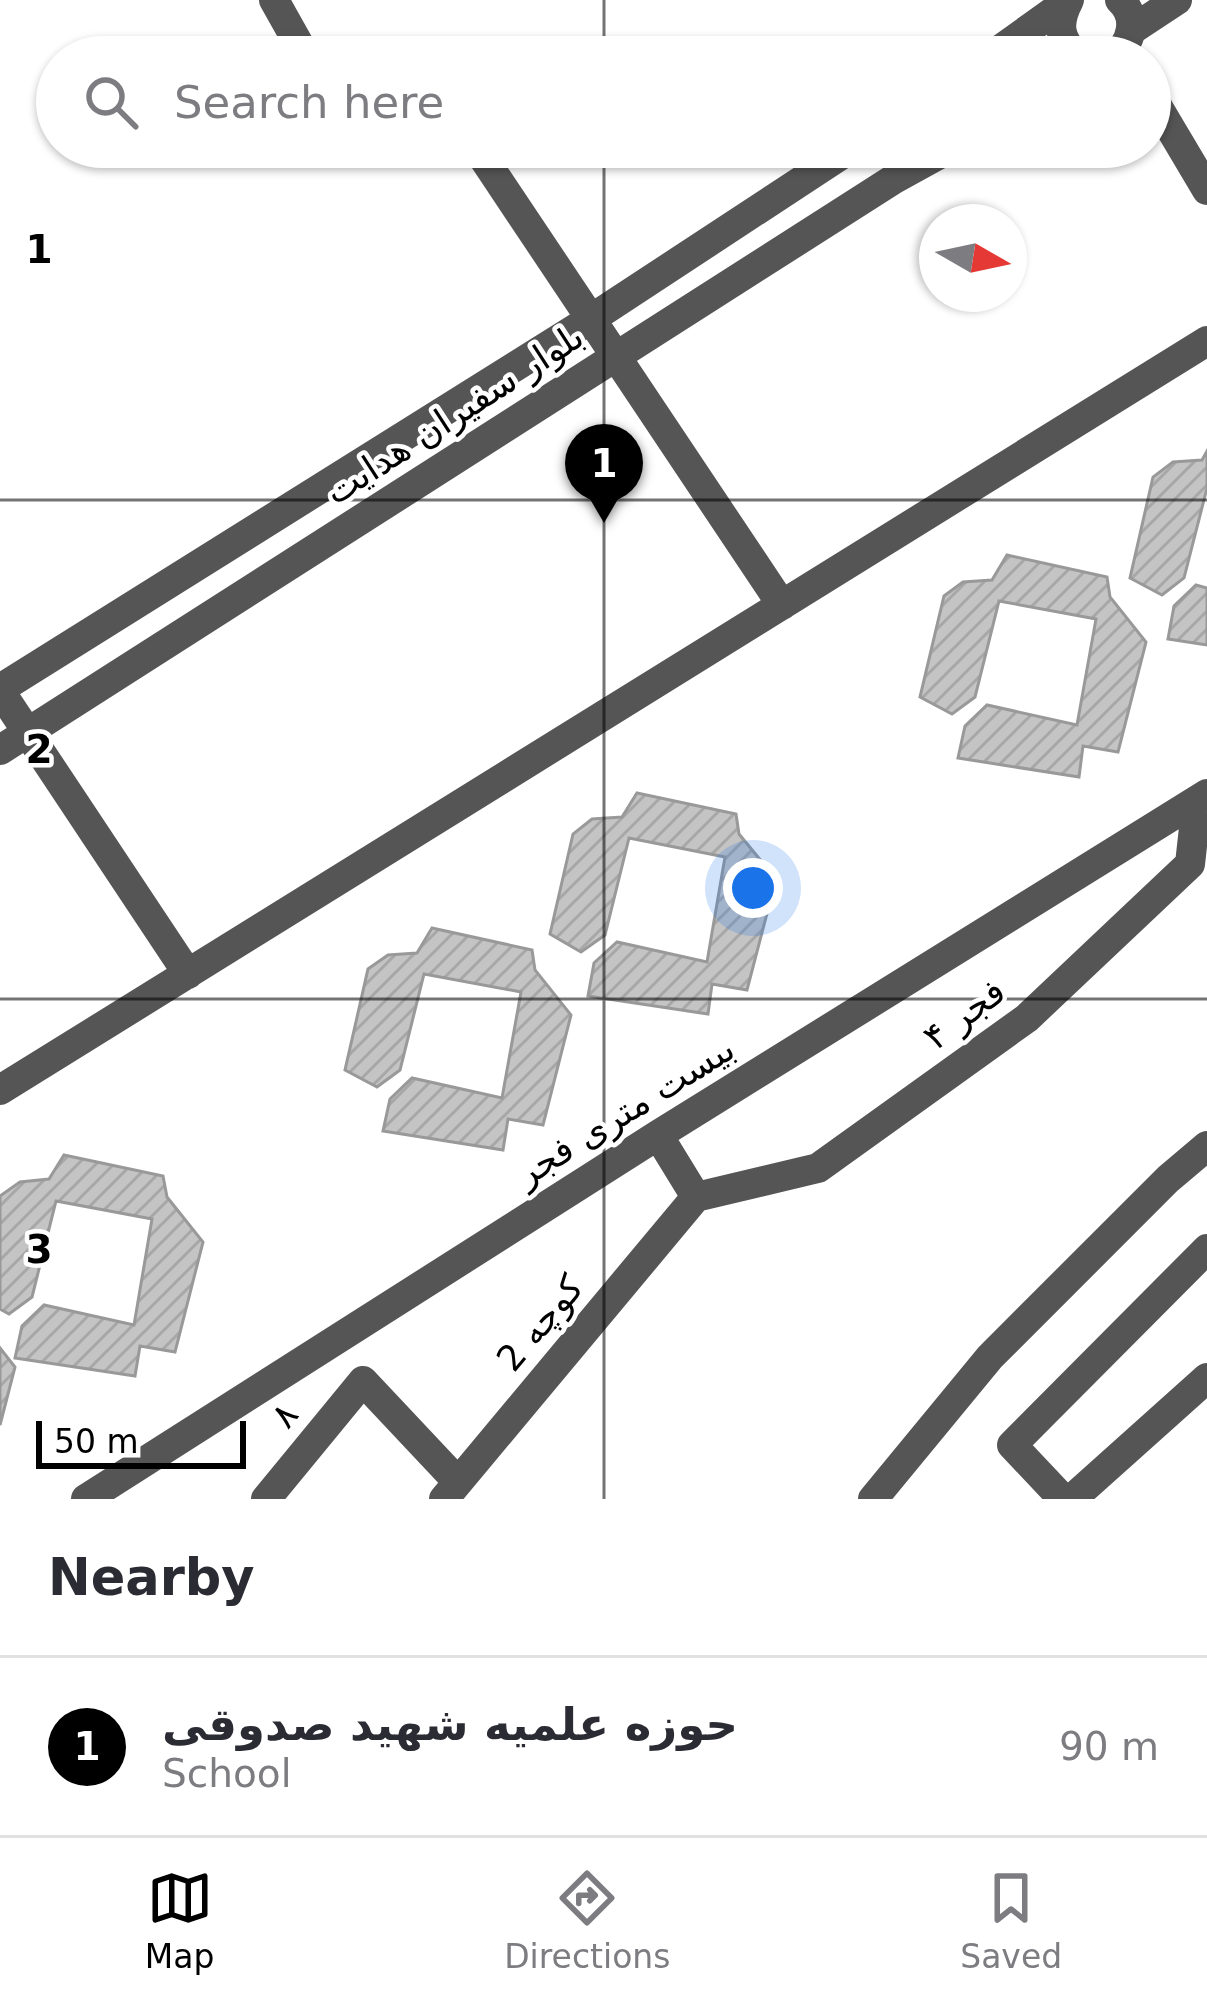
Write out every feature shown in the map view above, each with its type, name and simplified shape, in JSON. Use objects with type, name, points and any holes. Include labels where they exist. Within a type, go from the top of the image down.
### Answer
[{"type":"street","points":[[274,0],[294,36]]},
{"type":"street","points":[[1019,36],[1069,0]]},
{"type":"street","points":[[1062,36],[1059,22],[1069,0]]},
{"type":"street","points":[[1120,0],[1128,7],[1125,36]]},
{"type":"street","points":[[1137,36],[1177,0]]},
{"type":"street","points":[[1171,129],[1207,190]]},
{"type":"street","points":[[490,168],[782,605]]},
{"type":"street","name":"بلوار سفیران هدایت","points":[[0,690],[591,319],[821,168]]},
{"type":"street","name":"بلوار سفیران هدایت","points":[[0,750],[915,168]]},
{"type":"street","points":[[0,1090],[1207,341]]},
{"type":"street","points":[[0,690],[188,974]]},
{"type":"street","name":"بیست متری فجر","points":[[86,1499],[658,1136],[1203,805]]},
{"type":"street","name":"فجر ۴","points":[[696,1197],[818,1168],[1027,1018],[1190,864],[1203,805]]},
{"type":"street","points":[[658,1136],[696,1197]]},
{"type":"street","points":[[873,1499],[990,1357],[1207,1146]]},
{"type":"street","name":"کوچه 2","points":[[451,1491],[696,1197]]},
{"type":"street","points":[[1207,1249],[1012,1445],[1067,1499],[1207,1378]]},
{"type":"street","name":"۸","points":[[266,1499],[363,1381],[451,1491]]},
{"type":"building","points":[[1207,451],[1207,488],[1184,578],[1162,595],[1130,578],[1153,477],[1173,462],[1202,460]]},
{"type":"building","points":[[1007,555],[1107,577],[1110,597],[1146,642],[1118,752],[1083,746],[1079,777],[958,758],[965,726],[987,705],[1077,725],[1096,619],[999,601],[975,697],[952,714],[920,697],[944,596],[963,582],[992,580]]},
{"type":"building","points":[[1196,585],[1207,588],[1207,645],[1168,639],[1174,606]]},
{"type":"building","points":[[637,793],[736,814],[739,834],[776,879],[747,990],[712,984],[708,1014],[588,996],[594,963],[617,942],[707,962],[725,857],[629,838],[605,935],[581,952],[550,934],[573,834],[592,819],[622,817]]},
{"type":"building","points":[[432,928],[532,950],[535,970],[571,1015],[543,1125],[508,1119],[503,1150],[383,1131],[390,1099],[412,1078],[502,1098],[521,992],[424,974],[400,1070],[377,1087],[345,1070],[368,969],[388,955],[417,953]]},
{"type":"building","points":[[64,1155],[163,1176],[167,1197],[203,1242],[175,1352],[140,1346],[135,1376],[15,1358],[22,1326],[44,1305],[134,1325],[152,1219],[56,1201],[32,1297],[9,1314],[0,1309],[0,1196],[20,1182],[49,1179]]},
{"type":"building","points":[[0,1348],[15,1367],[0,1425]]},
{"type":"place","name":"حوزه علمیه شهید صدوقی","points":[[604,523]]}]
